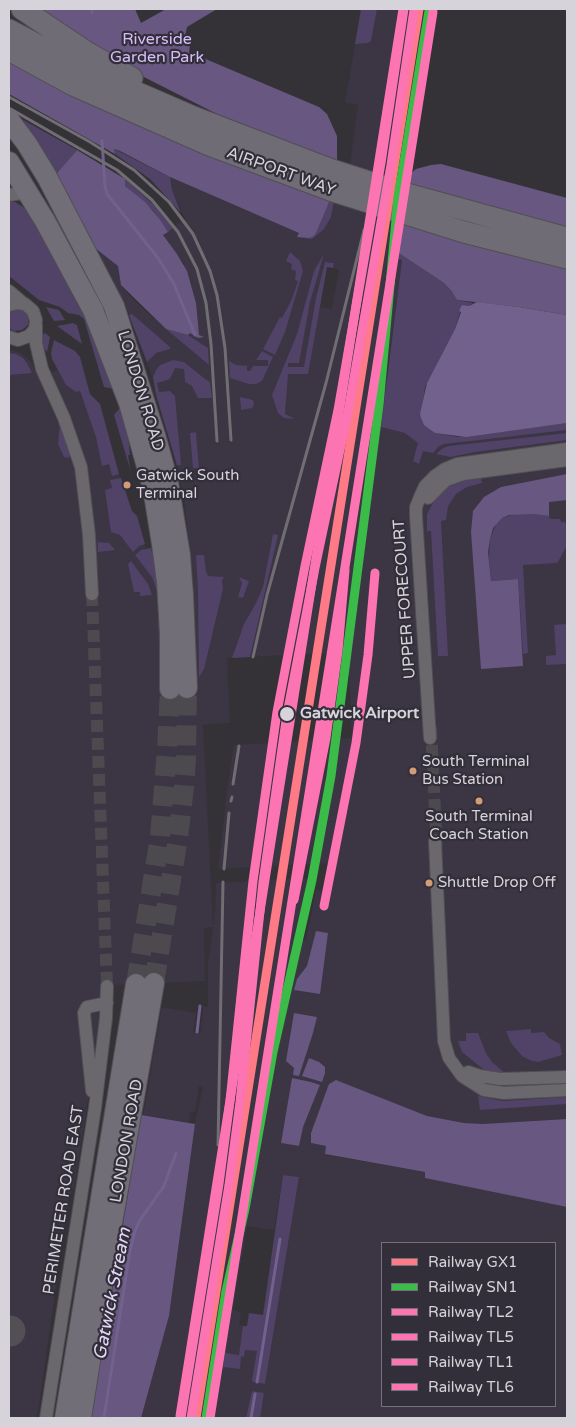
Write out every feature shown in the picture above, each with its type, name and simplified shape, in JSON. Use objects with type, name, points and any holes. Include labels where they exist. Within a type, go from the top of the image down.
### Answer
[{"type":"highway","points":[[22,9],[88,53],[150,87],[190,116]]},
{"type":"highway","name":"AIRPORT WAY","points":[[9,30],[94,74],[331,180]]},
{"type":"highway","name":"AIRPORT WAY","points":[[9,50],[72,84],[209,146],[331,180],[398,202],[567,238]]},
{"type":"highway","name":"AIRPORT WAY","points":[[398,202],[464,232],[567,258]]},
{"type":"main road","name":"LONDON ROAD","points":[[9,120],[27,144],[47,177],[114,306],[165,473],[182,578],[178,688],[162,544],[153,488],[129,404],[92,310],[18,194],[11,170]]},
{"type":"main road","name":"LONDON ROAD","points":[[65,1418],[145,984],[112,1223],[81,1418]]},
{"type":"street","points":[[11,170],[28,170],[47,177]]},
{"type":"street","points":[[9,291],[36,315],[36,342],[42,369],[64,418],[81,467],[90,539],[92,594]]},
{"type":"street","points":[[9,305],[23,303]]},
{"type":"street","points":[[12,338],[29,336],[34,331],[36,325]]},
{"type":"street","points":[[12,338],[22,344],[42,369]]},
{"type":"street","name":"UPPER FORECOURT","points":[[430,738],[416,512],[418,502],[426,486],[445,468],[467,462],[567,449]]},
{"type":"street","points":[[428,498],[440,484],[453,477],[567,460]]},
{"type":"street","points":[[435,841],[446,1052],[462,1076],[480,1088],[496,1092],[567,1090]]},
{"type":"street","name":"PERIMETER ROAD EAST","points":[[46,1418],[95,1108],[107,1003],[107,986]]},
{"type":"street","points":[[95,1108],[84,1013],[89,1006],[107,1003]]},
{"type":"street","points":[[468,1072],[492,1079],[567,1077]]},
{"type":"shaded area","points":[[361,9],[435,9],[412,167],[395,181],[350,165],[358,105],[345,103]]},
{"type":"shaded area","points":[[361,9],[377,9],[371,41],[355,44]]},
{"type":"shaded area","points":[[9,112],[77,150],[56,174]]},
{"type":"shaded area","points":[[114,149],[170,177],[172,190],[181,213],[150,179],[115,154]]},
{"type":"shaded area","points":[[170,177],[250,212],[330,200],[393,220],[390,257],[402,260],[387,374],[567,428],[567,1119],[483,1124],[464,1123],[427,1116],[339,1081],[311,1133],[311,1143],[327,1146],[326,1155],[425,1172],[425,1178],[567,1207],[567,1418],[260,1418],[252,1391],[246,1418],[141,1418],[169,1316],[195,1124],[203,1086],[199,1086],[195,1111],[190,1113],[189,1123],[143,1116],[162,1007],[196,1013],[193,1032],[201,1033],[203,1006],[208,1007],[208,963],[213,927],[204,928],[205,981],[101,986],[102,1011],[74,1187],[69,1199],[37,1418],[9,1418],[9,349],[19,352],[26,357],[32,363],[38,377],[69,366],[109,464],[119,474],[158,583],[189,591],[193,578],[184,498],[161,401],[127,310],[92,243],[115,260],[120,267],[122,287],[166,329],[196,303],[183,262],[163,235],[185,219],[172,190]],"holes":[[[325,262],[334,263],[333,268],[339,270],[332,309],[315,306]],[[348,652],[352,738],[234,745],[228,783],[218,869],[331,863],[324,892],[316,890],[306,941],[299,939],[312,878],[216,883],[213,925],[203,725],[230,723],[227,658]],[[294,1013],[317,1017],[313,1033],[294,1068]],[[292,1079],[320,1085],[303,1127],[299,1146],[281,1143]],[[283,1175],[299,1177],[265,1384],[249,1313],[247,1326],[239,1325],[241,1312],[233,1310],[247,1226],[274,1230]]]},
{"type":"shaded area","points":[[125,179],[153,204],[173,228],[168,232],[153,211],[125,186]]},
{"type":"shaded area","points":[[330,200],[334,201],[331,217],[324,229],[312,239],[303,238],[309,238],[317,231]]},
{"type":"shaded area","points":[[9,201],[15,202],[26,209],[74,288],[126,416],[130,469],[114,415],[120,408],[119,402],[114,389],[104,387],[84,319],[79,315],[68,313],[60,307],[39,300],[9,276]]},
{"type":"shaded area","points":[[391,248],[444,283],[451,289],[457,300],[473,303],[469,306],[462,305],[455,329],[425,387],[421,418],[435,433],[458,437],[567,423],[567,430],[444,444],[433,453],[423,451],[419,464],[413,461],[418,443],[405,433],[381,427],[402,260],[390,257]]},
{"type":"shaded area","points":[[290,252],[300,261],[303,271],[285,332],[275,355],[263,349],[292,299],[298,281],[295,280],[296,271],[291,269],[292,264],[286,261]]},
{"type":"shaded area","points":[[324,254],[310,302],[299,363],[288,363],[288,367],[304,367],[316,298],[325,262],[334,263],[333,268],[327,267],[308,374],[288,374],[285,414],[295,419],[284,418],[278,413],[272,395],[297,334],[314,271]]},
{"type":"shaded area","points":[[477,302],[567,315],[567,423],[466,437],[435,433],[424,425],[420,414],[427,383],[455,329],[462,305],[469,306]]},
{"type":"shaded area","points":[[46,307],[59,310],[65,320],[54,321]]},
{"type":"shaded area","points":[[11,309],[22,309],[29,317],[28,325],[22,330],[14,331],[9,328],[9,311]]},
{"type":"shaded area","points":[[132,314],[170,349],[156,353],[147,362],[129,315]]},
{"type":"shaded area","points":[[73,323],[77,325],[82,344],[57,326]]},
{"type":"shaded area","points":[[166,329],[188,335],[208,348],[209,365]]},
{"type":"shaded area","points":[[45,333],[50,337],[47,352],[43,347],[42,340],[42,335]]},
{"type":"shaded area","points":[[54,340],[75,351],[80,357],[90,394],[100,404],[119,474],[112,476],[109,464],[102,466],[96,437],[80,391],[76,392],[66,385],[52,359],[51,353]]},
{"type":"shaded area","points":[[262,351],[273,357],[262,381],[256,384],[249,384],[230,378],[229,361],[236,365],[247,366],[247,371],[250,371],[253,366],[268,366],[268,360],[256,360]]},
{"type":"shaded area","points":[[9,353],[23,358],[32,373],[9,375]]},
{"type":"shaded area","points":[[173,360],[184,362],[210,382],[212,398],[198,398],[192,386],[185,382],[184,369],[175,368],[170,379],[157,383],[159,392],[170,391],[175,396],[181,465],[177,465],[156,395],[153,377],[160,365]]},
{"type":"shaded area","points":[[240,397],[253,400],[254,405],[252,408],[241,410]]},
{"type":"shaded area","points":[[60,423],[70,454],[69,458],[64,457],[58,444]]},
{"type":"shaded area","points":[[196,432],[199,468],[193,468],[190,433]]},
{"type":"shaded area","points":[[567,433],[567,440],[451,457],[436,454],[449,446]]},
{"type":"shaded area","points":[[121,478],[132,511],[137,516],[145,544],[139,546],[133,552],[120,535],[111,532],[105,490],[112,488],[110,480]]},
{"type":"shaded area","points":[[481,478],[482,483],[467,487],[456,494],[448,506],[446,520],[441,521],[448,656],[438,656],[431,531],[427,531],[427,514],[435,499],[448,487],[457,482]]},
{"type":"shaded area","points":[[515,514],[549,516],[550,519],[560,519],[561,522],[565,522],[567,527],[567,545],[558,562],[523,565],[528,653],[523,654],[518,579],[491,581],[489,559],[490,539],[496,524],[502,518]]},
{"type":"shaded area","points":[[273,534],[278,535],[250,657],[232,658],[244,624],[263,587]]},
{"type":"shaded area","points":[[98,542],[109,543],[115,550],[98,552]]},
{"type":"shaded area","points":[[151,548],[161,593],[163,689],[160,689],[157,591],[152,577],[135,555],[141,550]]},
{"type":"shaded area","points":[[196,555],[204,555],[208,576],[224,577],[222,581],[223,589],[204,669],[199,677],[198,590]]},
{"type":"shaded area","points":[[131,561],[148,584],[152,595],[140,596],[140,592],[134,592],[128,564]]},
{"type":"shaded area","points":[[239,577],[249,581],[243,598],[238,597],[242,583]]},
{"type":"shaded area","points":[[554,625],[567,625],[567,664],[546,665],[546,656],[556,655]]},
{"type":"shaded area","points":[[531,1029],[531,1033],[544,1032],[549,1038],[560,1044],[562,1055],[538,1062],[522,1056],[511,1043],[506,1031]]},
{"type":"shaded area","points":[[466,1033],[478,1033],[492,1062],[505,1073],[492,1073],[483,1069],[462,1052],[458,1041],[466,1041]]},
{"type":"shaded area","points":[[478,1096],[503,1101],[567,1097],[567,1104],[480,1110]]},
{"type":"shaded area","points":[[283,1175],[299,1177],[265,1384],[253,1382],[252,1380],[257,1351],[245,1350],[244,1357],[241,1356],[240,1369],[223,1367],[225,1353],[239,1355],[243,1326],[247,1326],[249,1313],[263,1315]]},
{"type":"shaded area","points":[[252,1391],[264,1393],[260,1418],[246,1418]]},
{"type":"green space","name":"Riverside Garden Park","points":[[38,9],[135,9],[141,23],[166,9],[217,9],[187,27],[185,36],[190,45],[189,52],[319,107],[327,114],[337,136],[337,161],[217,114],[134,72]]},
{"type":"green space","points":[[9,61],[330,200],[317,231],[314,236],[309,238],[297,237],[299,233],[170,177],[114,149],[115,154],[9,94]]},
{"type":"green space","points":[[77,150],[125,179],[125,186],[145,202],[161,221],[168,232],[163,235],[187,271],[196,303],[199,335],[204,337],[198,338],[190,333],[188,335],[166,329],[121,285],[118,266],[90,244],[56,174]]},
{"type":"green space","points":[[441,164],[567,198],[567,227],[400,183],[416,169]]},
{"type":"green space","points":[[393,220],[567,265],[567,315],[457,300],[444,283],[391,248]]},
{"type":"green space","points":[[567,474],[567,500],[549,502],[549,516],[533,514],[509,515],[502,518],[493,528],[488,552],[491,581],[518,579],[523,666],[481,669],[471,532],[473,511],[484,497],[501,487]]},
{"type":"green space","points":[[316,931],[328,933],[320,994],[294,990],[297,979],[307,966]]},
{"type":"green space","points":[[294,1013],[317,1017],[299,1076],[293,1075],[294,1068],[286,1061]]},
{"type":"green space","points":[[309,1058],[325,1067],[322,1082],[302,1076]]},
{"type":"green space","points":[[292,1078],[320,1085],[303,1127],[299,1146],[281,1143]]},
{"type":"green space","points":[[336,1080],[427,1116],[464,1123],[483,1124],[567,1119],[567,1207],[425,1178],[425,1172],[325,1154],[326,1146],[311,1143],[311,1133],[329,1084]]},
{"type":"green space","points":[[141,1115],[195,1124],[169,1316],[141,1418],[91,1418]]},
{"type":"waterway","name":"Gatwick Stream","points":[[102,141],[107,194],[158,258],[174,284],[195,335]]},
{"type":"waterway","name":"Gatwick Stream","points":[[197,1032],[200,1006]]},
{"type":"waterway","name":"Gatwick Stream","points":[[104,1418],[130,1250],[135,1231],[140,1220],[164,1186],[176,1153]]},
{"type":"waterway","points":[[257,1382],[280,1239]]},
{"type":"waterway","points":[[251,1418],[255,1394]]},
{"type":"tunnel","points":[[92,594],[107,986]]},
{"type":"tunnel","points":[[154,983],[178,838],[184,787],[187,688]]},
{"type":"tunnel","points":[[136,984],[160,837],[170,689]]},
{"type":"tunnel","points":[[431,727],[437,852]]},
{"type":"railway","points":[[9,97],[90,142],[134,170],[169,202],[193,234],[210,271],[217,295],[225,348],[231,440]]},
{"type":"railway","points":[[9,108],[117,170],[152,200],[178,232],[197,269],[206,303],[211,344],[217,441]]},
{"type":"railway","points":[[253,657],[267,595],[326,383],[364,230]]},
{"type":"railway","points":[[233,784],[239,746]]},
{"type":"railway","points":[[231,801],[232,797]]},
{"type":"railway","points":[[224,869],[229,813]]},
{"type":"railway","points":[[218,1145],[223,882]]},
{"type":"rail line","name":"TL1","points":[[180,1416],[403,9]]},
{"type":"rail line","name":"TL2","points":[[181,1418],[219,1184],[230,1101],[253,881],[277,712],[338,410],[381,163],[404,9]]},
{"type":"rail line","name":"GX1","points":[[196,1418],[419,9]]},
{"type":"rail line","name":"TL5","points":[[191,1418],[229,1185],[240,1102],[263,882],[287,714],[348,412],[391,165],[414,10]]},
{"type":"rail line","name":"SN1","points":[[206,1418],[226,1291],[245,1209],[273,1052],[312,880],[331,776],[379,405],[398,198],[429,11]]},
{"type":"rail line","name":"TL6","points":[[210,1418],[433,12]]},
{"type":"rail line","name":"TL1","points":[[294,900],[326,738],[338,651],[345,570]]},
{"type":"rail line","name":"TL6","points":[[324,906],[356,743],[368,655],[375,573]]},
{"type":"place","name":"Gatwick South Terminal","points":[[127,485]]},
{"type":"place","name":"Gatwick Airport","points":[[287,714]]},
{"type":"place","name":"South Terminal Bus Station","points":[[413,771]]},
{"type":"place","name":"South Terminal Coach Station","points":[[479,801]]},
{"type":"place","name":"Shuttle Drop Off","points":[[429,883]]}]
